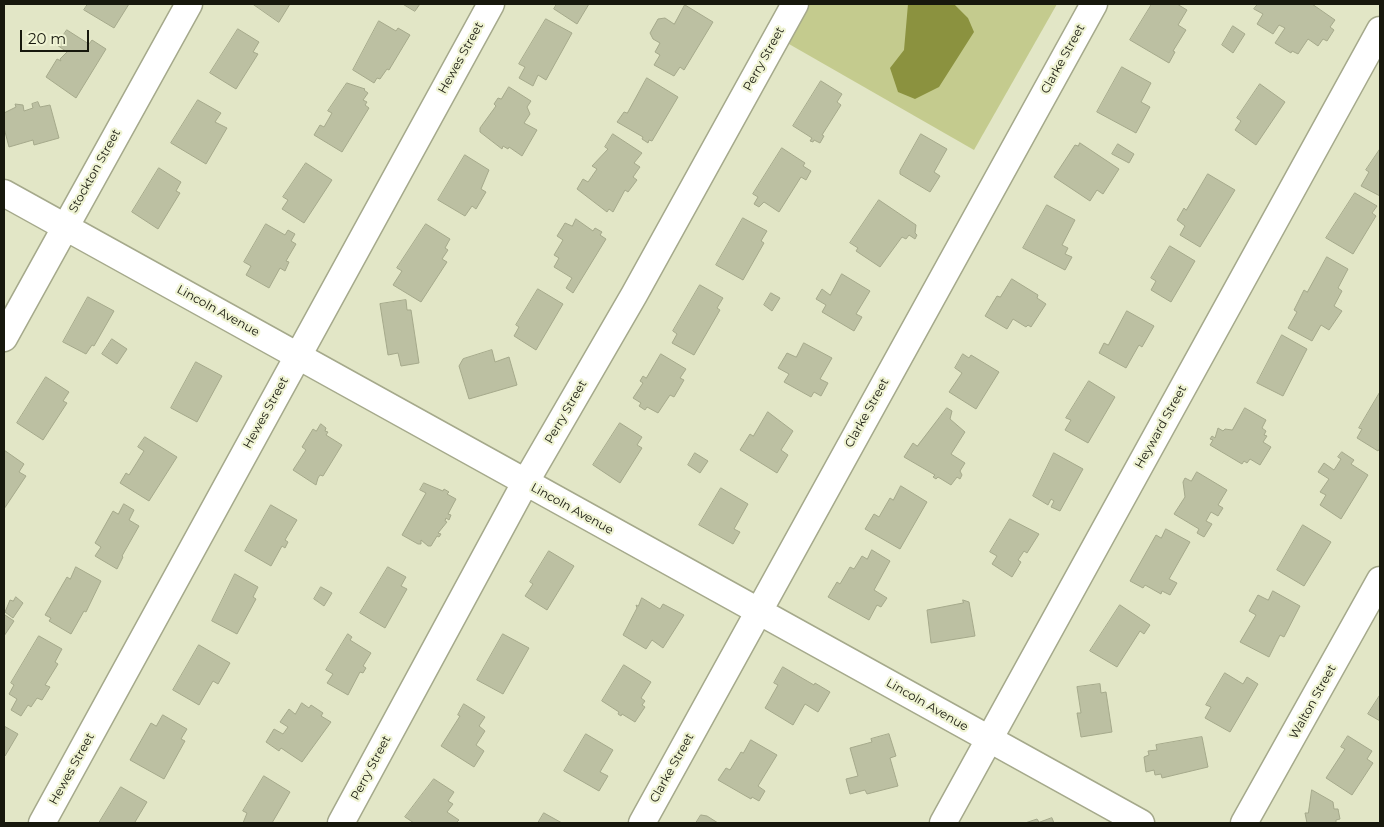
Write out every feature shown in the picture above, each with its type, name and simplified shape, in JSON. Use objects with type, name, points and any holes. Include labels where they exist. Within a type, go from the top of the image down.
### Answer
[{"type":"street","name":"Stockton Street","points":[[4,338],[64,226],[189,4]]},
{"type":"street","name":"Hewes Street","points":[[42,823],[490,4]]},
{"type":"street","name":"Perry Street","points":[[342,823],[525,482],[634,295],[795,4]]},
{"type":"street","name":"Clarke Street","points":[[642,823],[1094,4]]},
{"type":"street","name":"Heyward Street","points":[[943,823],[1380,30]]},
{"type":"street","name":"Lincoln Avenue","points":[[4,193],[1141,823]]},
{"type":"street","name":"Walton Street","points":[[1244,823],[1380,580]]},
{"type":"shaded area","points":[[803,4],[1057,4],[974,150],[782,40]]},
{"type":"shaded area","points":[[908,4],[954,4],[968,18],[974,32],[939,87],[915,99],[898,92],[890,68],[904,50]]},
{"type":"building","points":[[88,4],[129,4],[114,28],[84,10]]},
{"type":"building","points":[[253,4],[290,4],[279,22]]},
{"type":"building","points":[[403,4],[420,4],[415,11]]},
{"type":"building","points":[[557,4],[589,4],[577,24],[554,9]]},
{"type":"building","points":[[1152,4],[1177,4],[1187,10],[1178,25],[1186,30],[1173,51],[1175,52],[1169,63],[1130,40]]},
{"type":"building","points":[[1258,4],[1312,4],[1335,20],[1330,27],[1334,30],[1327,41],[1323,39],[1318,46],[1308,39],[1298,54],[1292,51],[1291,53],[1275,43],[1285,28],[1279,25],[1273,34],[1257,24],[1263,14],[1254,9]]},
{"type":"building","points":[[685,5],[713,22],[684,70],[680,67],[674,76],[654,65],[660,55],[655,52],[660,43],[653,39],[650,33],[658,19],[665,18],[674,24]]},
{"type":"building","points":[[546,19],[572,33],[546,80],[538,75],[533,86],[519,78],[525,67],[519,64]]},
{"type":"building","points":[[379,21],[396,31],[398,28],[410,35],[389,70],[387,69],[380,79],[377,78],[374,83],[353,70]]},
{"type":"building","points":[[1233,26],[1245,34],[1233,53],[1222,45]]},
{"type":"building","points":[[238,29],[259,42],[253,52],[258,54],[236,89],[210,73]]},
{"type":"building","points":[[67,30],[89,44],[92,40],[106,49],[76,98],[46,77],[57,59],[61,61],[60,59],[67,52],[57,45]]},
{"type":"building","points":[[1122,67],[1151,83],[1141,102],[1150,107],[1136,133],[1097,112]]},
{"type":"building","points":[[647,78],[678,97],[652,141],[649,140],[648,143],[642,139],[643,137],[617,122],[624,112],[627,113]]},
{"type":"building","points":[[821,81],[842,94],[837,102],[841,105],[822,135],[824,136],[820,143],[814,140],[813,142],[810,141],[812,138],[793,126]]},
{"type":"building","points":[[347,83],[365,89],[368,93],[363,100],[367,102],[365,105],[369,108],[342,152],[314,135],[320,125],[324,127],[332,113],[328,111]]},
{"type":"building","points":[[1260,84],[1285,102],[1256,145],[1235,130],[1241,121],[1237,118]]},
{"type":"building","points":[[509,87],[531,101],[527,107],[530,114],[524,123],[537,130],[522,156],[509,147],[508,149],[503,146],[502,149],[480,132],[480,128],[496,106],[494,104],[498,98],[501,99]]},
{"type":"building","points":[[198,100],[221,113],[215,122],[227,128],[206,164],[171,143]]},
{"type":"building","points":[[38,102],[40,107],[50,105],[59,138],[34,145],[33,140],[9,147],[4,128],[4,113],[16,107],[15,104],[23,105],[24,111],[33,108],[32,104]]},
{"type":"building","points":[[613,134],[642,153],[634,163],[640,167],[633,177],[637,180],[628,192],[625,190],[613,212],[609,209],[607,212],[577,189],[583,179],[588,182],[597,169],[592,166],[608,149],[605,147]]},
{"type":"building","points":[[921,134],[947,149],[934,172],[940,176],[930,192],[900,174]]},
{"type":"building","points":[[1080,143],[1119,169],[1103,194],[1097,190],[1090,201],[1054,177],[1075,145],[1078,146]]},
{"type":"building","points":[[1118,144],[1134,154],[1129,163],[1112,154]]},
{"type":"building","points":[[782,148],[805,163],[803,166],[811,171],[806,180],[801,177],[779,212],[764,202],[759,207],[754,204],[758,197],[753,194]]},
{"type":"building","points":[[1380,149],[1380,196],[1361,186],[1369,172],[1366,170]]},
{"type":"building","points":[[465,155],[489,170],[481,189],[486,192],[476,209],[472,206],[465,216],[438,200]]},
{"type":"building","points":[[306,163],[332,180],[304,223],[282,209],[288,200],[283,197]]},
{"type":"building","points":[[159,168],[181,182],[176,191],[180,193],[158,229],[132,212]]},
{"type":"building","points":[[1208,174],[1235,190],[1200,247],[1180,235],[1185,226],[1177,220],[1184,208],[1186,210]]},
{"type":"building","points":[[1355,193],[1377,206],[1372,213],[1376,216],[1353,254],[1326,238]]},
{"type":"building","points":[[879,200],[916,225],[915,233],[917,235],[915,239],[909,235],[906,239],[902,237],[880,267],[856,251],[858,248],[850,243]]},
{"type":"building","points":[[1047,205],[1075,220],[1062,245],[1068,248],[1065,254],[1072,257],[1065,270],[1023,248]]},
{"type":"building","points":[[743,218],[767,231],[761,241],[764,243],[743,280],[716,265]]},
{"type":"building","points":[[576,219],[593,231],[595,228],[602,232],[600,235],[606,239],[573,293],[566,288],[572,278],[554,267],[559,258],[554,255],[563,240],[557,236],[565,223],[572,226]]},
{"type":"building","points":[[266,224],[285,235],[288,230],[295,234],[291,241],[296,244],[286,261],[289,262],[285,271],[280,268],[269,288],[246,275],[251,266],[244,262]]},
{"type":"building","points":[[426,224],[450,239],[445,248],[448,250],[442,259],[447,262],[421,302],[393,285],[402,271],[397,268]]},
{"type":"building","points":[[1170,246],[1195,261],[1171,302],[1151,290],[1156,281],[1151,278]]},
{"type":"building","points":[[1327,257],[1348,269],[1338,288],[1342,291],[1334,306],[1342,311],[1329,330],[1321,325],[1312,341],[1288,328],[1297,312],[1294,310],[1304,290],[1307,292]]},
{"type":"building","points":[[842,274],[870,291],[856,314],[862,317],[854,331],[822,312],[826,305],[816,299],[822,289],[830,295]]},
{"type":"building","points":[[1012,279],[1038,295],[1037,298],[1046,304],[1031,327],[1028,325],[1026,327],[1013,319],[1007,329],[985,316],[997,296],[1000,297]]},
{"type":"building","points":[[700,285],[723,298],[717,308],[720,310],[694,355],[672,343],[677,334],[673,331]]},
{"type":"building","points":[[538,289],[563,304],[536,350],[514,336],[519,327],[516,325]]},
{"type":"building","points":[[771,293],[780,298],[772,311],[764,305]]},
{"type":"building","points":[[88,297],[114,311],[94,346],[92,345],[86,354],[63,342]]},
{"type":"building","points":[[406,300],[407,310],[411,310],[419,363],[401,366],[398,353],[388,355],[380,304]]},
{"type":"building","points":[[1127,311],[1154,326],[1142,347],[1139,345],[1126,368],[1099,353],[1104,343],[1108,345]]},
{"type":"building","points":[[1282,335],[1307,349],[1283,396],[1257,383]]},
{"type":"building","points":[[112,339],[127,349],[117,364],[102,354]]},
{"type":"building","points":[[804,343],[832,358],[820,379],[828,383],[821,396],[814,392],[811,397],[784,382],[789,374],[778,368],[787,353],[796,357]]},
{"type":"building","points":[[492,350],[495,362],[509,357],[517,385],[469,399],[459,366],[463,359]]},
{"type":"building","points":[[661,354],[686,369],[680,378],[684,380],[674,397],[670,395],[658,413],[647,407],[645,410],[639,406],[641,403],[633,398],[643,383],[640,381],[643,376],[646,378]]},
{"type":"building","points":[[963,354],[969,358],[971,355],[999,372],[976,409],[949,392],[962,373],[955,368]]},
{"type":"building","points":[[196,362],[222,376],[197,422],[171,408]]},
{"type":"building","points":[[46,377],[69,392],[63,401],[67,403],[43,440],[17,423]]},
{"type":"building","points":[[1089,381],[1115,397],[1088,443],[1065,430],[1071,420],[1066,418]]},
{"type":"building","points":[[1380,392],[1380,448],[1378,451],[1357,438],[1362,429],[1359,428]]},
{"type":"building","points":[[947,408],[952,411],[950,419],[965,432],[951,454],[965,463],[960,471],[962,475],[960,479],[957,477],[951,485],[938,477],[936,479],[933,477],[935,475],[904,457],[913,443],[917,446]]},
{"type":"building","points":[[1245,408],[1266,420],[1262,428],[1266,431],[1264,435],[1267,436],[1263,442],[1271,447],[1260,465],[1250,459],[1247,463],[1244,461],[1242,464],[1210,445],[1213,440],[1210,439],[1212,436],[1215,438],[1218,428],[1223,431],[1225,429],[1232,430]]},
{"type":"building","points":[[768,412],[793,431],[781,450],[788,455],[777,473],[740,450],[750,434],[753,436]]},
{"type":"building","points":[[620,423],[642,437],[637,445],[642,448],[620,483],[593,465]]},
{"type":"building","points":[[321,424],[326,428],[325,431],[328,432],[326,435],[342,445],[323,476],[320,475],[318,478],[316,485],[293,470],[306,450],[302,447],[313,429],[316,431]]},
{"type":"building","points":[[145,437],[177,457],[149,501],[120,483],[126,473],[129,475],[144,451],[138,447]]},
{"type":"building","points":[[4,450],[24,464],[19,472],[26,476],[4,509]]},
{"type":"building","points":[[1342,452],[1354,460],[1351,464],[1368,475],[1341,519],[1320,505],[1326,495],[1320,492],[1329,479],[1318,472],[1324,463],[1334,470],[1341,459],[1338,457]]},
{"type":"building","points":[[695,453],[708,461],[700,473],[688,465]]},
{"type":"building","points":[[1054,453],[1083,469],[1060,511],[1051,507],[1054,501],[1051,499],[1048,505],[1033,496]]},
{"type":"building","points":[[1197,472],[1227,490],[1218,505],[1223,508],[1218,516],[1211,512],[1206,521],[1212,524],[1204,537],[1197,533],[1199,529],[1174,514],[1185,497],[1183,482],[1185,478],[1191,481]]},
{"type":"building","points":[[424,483],[443,491],[444,489],[449,492],[447,494],[456,499],[448,514],[451,515],[449,520],[446,518],[445,521],[447,522],[438,533],[441,534],[439,537],[437,536],[431,546],[428,546],[421,540],[421,544],[418,544],[402,535],[426,493],[420,490]]},
{"type":"building","points":[[901,486],[927,502],[900,549],[865,529],[874,514],[879,517],[890,498],[893,500]]},
{"type":"building","points":[[721,488],[748,504],[734,529],[740,532],[733,544],[699,525]]},
{"type":"building","points":[[124,504],[134,510],[129,520],[139,526],[117,569],[95,556],[101,547],[95,543],[113,511],[118,514]]},
{"type":"building","points":[[271,505],[297,520],[285,540],[288,542],[285,548],[282,546],[271,566],[245,551]]},
{"type":"building","points":[[1010,519],[1039,534],[1027,553],[1024,551],[1018,560],[1021,562],[1012,577],[992,564],[997,556],[990,552]]},
{"type":"building","points":[[1303,525],[1331,542],[1304,586],[1277,570]]},
{"type":"building","points":[[1166,529],[1190,542],[1169,579],[1177,583],[1170,595],[1162,591],[1161,594],[1145,585],[1143,588],[1130,581],[1156,535],[1161,538]]},
{"type":"building","points":[[872,550],[890,561],[874,590],[887,598],[881,607],[877,605],[869,620],[828,597],[837,582],[840,584],[850,567],[854,569],[862,556],[867,559]]},
{"type":"building","points":[[549,551],[574,566],[547,610],[525,596],[533,584],[530,582]]},
{"type":"building","points":[[76,567],[101,581],[86,612],[84,611],[71,634],[49,621],[51,618],[45,615],[67,577],[70,579]]},
{"type":"building","points":[[388,567],[406,577],[401,586],[407,589],[385,628],[360,613]]},
{"type":"building","points":[[235,574],[258,587],[253,597],[256,599],[237,634],[212,621]]},
{"type":"building","points":[[321,587],[332,593],[324,606],[314,599]]},
{"type":"building","points":[[1273,591],[1300,606],[1284,637],[1280,635],[1269,657],[1240,642],[1256,615],[1249,611],[1258,595],[1268,600]]},
{"type":"building","points":[[16,597],[23,603],[13,618],[5,612],[10,600],[13,601]]},
{"type":"building","points":[[642,598],[660,609],[663,604],[684,615],[663,648],[652,640],[646,649],[623,635],[637,608],[636,605],[638,606]]},
{"type":"building","points":[[963,600],[969,602],[975,636],[931,643],[927,610],[963,603]]},
{"type":"building","points":[[1120,605],[1150,625],[1144,634],[1140,631],[1117,667],[1090,651]]},
{"type":"building","points":[[5,615],[14,621],[4,636],[4,617]]},
{"type":"building","points":[[348,634],[352,637],[350,640],[371,653],[363,666],[366,668],[363,673],[360,672],[348,695],[327,683],[333,674],[326,670]]},
{"type":"building","points":[[503,634],[529,648],[503,694],[477,680]]},
{"type":"building","points":[[39,636],[62,649],[55,662],[58,664],[45,685],[50,687],[42,700],[37,698],[31,707],[28,705],[21,716],[11,710],[17,699],[9,694],[14,685],[11,683]]},
{"type":"building","points":[[199,645],[230,663],[218,684],[213,681],[199,705],[173,690]]},
{"type":"building","points":[[624,665],[651,682],[641,698],[645,701],[642,705],[645,707],[635,722],[622,714],[621,716],[618,714],[619,712],[602,701]]},
{"type":"building","points":[[783,667],[830,692],[818,712],[805,704],[793,725],[765,708],[778,685],[774,683]]},
{"type":"building","points":[[1225,673],[1243,684],[1247,677],[1258,684],[1230,732],[1205,718],[1211,707],[1206,705]]},
{"type":"building","points":[[1100,684],[1101,693],[1106,692],[1112,732],[1081,737],[1077,713],[1081,713],[1077,687]]},
{"type":"building","points":[[1380,695],[1380,721],[1368,714]]},
{"type":"building","points":[[302,703],[309,708],[311,705],[323,713],[321,716],[331,722],[302,762],[281,748],[279,751],[266,742],[274,729],[283,734],[288,727],[280,722],[289,709],[295,714]]},
{"type":"building","points":[[464,704],[485,717],[479,726],[485,731],[476,745],[484,751],[474,767],[441,746],[460,716],[458,715]]},
{"type":"building","points":[[163,715],[187,729],[181,739],[185,741],[164,779],[130,760],[151,723],[156,726]]},
{"type":"building","points":[[4,726],[18,734],[5,756],[4,755]]},
{"type":"building","points":[[586,734],[613,750],[600,772],[608,776],[599,791],[564,771]]},
{"type":"building","points":[[889,734],[896,756],[890,758],[898,786],[867,794],[865,790],[850,794],[846,779],[858,776],[850,748],[872,742],[871,739]]},
{"type":"building","points":[[1348,736],[1372,751],[1367,759],[1373,763],[1352,795],[1326,778],[1345,749],[1341,747]]},
{"type":"building","points":[[1202,737],[1208,767],[1162,778],[1161,774],[1155,775],[1154,770],[1146,772],[1144,757],[1149,755],[1148,751],[1157,750],[1156,745]]},
{"type":"building","points":[[751,740],[777,755],[758,786],[765,791],[759,801],[752,797],[751,799],[718,780],[726,768],[730,770]]},
{"type":"building","points":[[264,776],[290,792],[272,823],[243,823],[247,813],[243,811]]},
{"type":"building","points":[[434,779],[454,792],[448,801],[453,804],[447,812],[459,820],[456,823],[414,823],[405,817]]},
{"type":"building","points":[[121,787],[147,802],[135,822],[137,823],[99,823]]},
{"type":"building","points":[[1312,790],[1333,802],[1334,809],[1338,809],[1340,819],[1336,820],[1336,823],[1307,823],[1305,813],[1308,813]]},
{"type":"building","points":[[544,813],[562,823],[538,823]]},
{"type":"building","points":[[701,815],[707,816],[718,823],[696,823]]},
{"type":"building","points":[[1052,818],[1054,823],[1025,823],[1037,819],[1039,822]]}]
